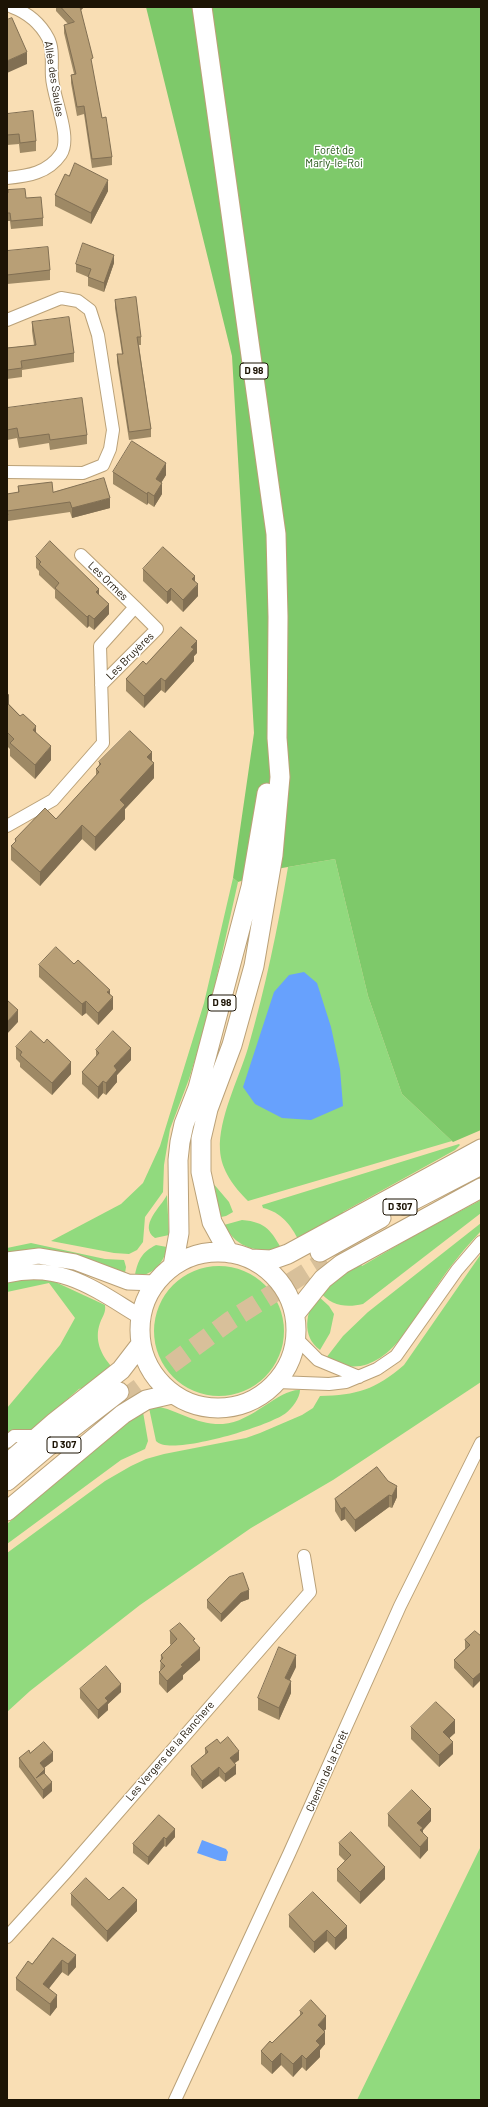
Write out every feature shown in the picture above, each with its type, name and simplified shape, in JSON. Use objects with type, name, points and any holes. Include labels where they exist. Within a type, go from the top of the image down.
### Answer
[{"type":"main road","name":"D 98","points":[[202,7],[276,534],[278,617],[277,738],[280,776],[274,847],[254,966],[232,1045],[208,1109],[201,1139],[201,1172],[212,1222],[229,1253]]},
{"type":"main road","name":"D 98","points":[[173,1266],[179,1233],[178,1160],[180,1142],[184,1124],[198,1088],[251,887],[277,738]]},
{"type":"main road","points":[[251,1259],[271,1273],[286,1291],[295,1314],[296,1338],[290,1361],[277,1382],[265,1393],[251,1401],[235,1407],[219,1408],[203,1407],[187,1402],[172,1394],[158,1380],[150,1369],[141,1344],[141,1317],[146,1299],[156,1283],[173,1266],[190,1257],[203,1254],[229,1253],[251,1259],[271,1260],[288,1254],[481,1149]]},
{"type":"main road","name":"D 307","points":[[481,1165],[323,1256],[481,1172]]},
{"type":"main road","points":[[295,1314],[324,1279],[342,1264],[481,1188]]},
{"type":"main road","points":[[7,1464],[39,1436],[121,1370],[141,1344]]},
{"type":"main road","points":[[7,1511],[122,1414],[146,1400],[172,1394]]},
{"type":"main road","name":"D 307","points":[[7,1481],[46,1448],[121,1396],[7,1494]]},
{"type":"street","name":"Allée des Saules","points":[[7,178],[32,175],[50,166],[61,154],[66,142],[52,78],[52,54],[49,39],[36,21],[21,10],[12,7]]},
{"type":"street","points":[[7,320],[61,298],[78,301],[90,310],[98,335],[113,430],[110,449],[103,465],[83,473],[7,472]]},
{"type":"street","name":"Les Ormes","points":[[81,555],[135,607]]},
{"type":"street","name":"Les Bruyères","points":[[7,826],[53,800],[103,743],[101,685],[100,646],[135,607],[157,629],[101,685]]},
{"type":"street","points":[[277,1382],[329,1384],[346,1382],[376,1369],[396,1356],[457,1270],[481,1242]]},
{"type":"street","points":[[7,1260],[39,1256],[75,1262],[128,1282],[156,1283]]},
{"type":"street","points":[[7,1276],[35,1271],[56,1273],[80,1282],[141,1317]]},
{"type":"street","points":[[296,1338],[318,1360],[359,1377]]},
{"type":"street","points":[[7,1442],[14,1436],[39,1436]]},
{"type":"street","name":"Chemin de la Forêt","points":[[175,2100],[286,1861],[400,1606],[481,1444]]},
{"type":"street","name":"Les Vergers de la Ranchere","points":[[7,1937],[66,1872],[310,1592],[304,1556]]},
{"type":"green space","name":"Forêt de Marly-le-Roi","points":[[146,7],[481,7],[481,1130],[453,1142],[402,1094],[368,996],[335,859],[282,868],[238,882],[233,878],[254,733],[232,356]]},
{"type":"green space","points":[[335,859],[368,996],[402,1094],[452,1141],[248,1201],[229,1178],[223,1164],[220,1150],[222,1125],[248,1048],[260,1003],[280,913],[288,867]]},
{"type":"green space","points":[[233,878],[238,882],[207,1021],[189,1079],[170,1129],[164,1165],[163,1192],[145,1217],[143,1242],[137,1250],[129,1254],[114,1253],[51,1241],[121,1204],[143,1183],[160,1146],[204,1003]]},
{"type":"green space","points":[[459,1144],[460,1145],[455,1150],[343,1212],[345,1215],[299,1241],[285,1220],[275,1213],[263,1208],[262,1205]]},
{"type":"green space","points":[[212,1182],[229,1202],[233,1212],[226,1216],[221,1217]]},
{"type":"green space","points":[[167,1195],[169,1235],[155,1238],[150,1233],[150,1222],[152,1216]]},
{"type":"green space","points":[[481,1200],[481,1213],[363,1304],[351,1306],[339,1305],[329,1300],[319,1291],[360,1263],[362,1266],[415,1235]]},
{"type":"green space","points":[[242,1220],[263,1225],[275,1238],[283,1251],[256,1249],[236,1240],[224,1225]]},
{"type":"green space","points":[[481,1223],[481,1231],[447,1271],[410,1327],[387,1353],[373,1362],[358,1366],[338,1364],[326,1358],[343,1336],[368,1312]]},
{"type":"green space","points":[[31,1243],[105,1259],[124,1260],[126,1267],[125,1273],[7,1254],[7,1248]]},
{"type":"green space","points":[[156,1245],[167,1247],[166,1253],[160,1263],[156,1268],[146,1274],[135,1275],[141,1257]]},
{"type":"green space","points":[[481,1254],[481,1382],[333,1480],[251,1528],[140,1605],[30,1691],[7,1712],[7,1553],[105,1481],[146,1459],[246,1438],[302,1415],[313,1408],[320,1396],[345,1394],[365,1390],[384,1380],[404,1365]]},
{"type":"green space","points":[[225,1266],[250,1273],[265,1285],[277,1300],[283,1318],[283,1344],[277,1362],[265,1377],[250,1389],[232,1395],[213,1396],[188,1389],[173,1377],[161,1362],[155,1344],[154,1325],[161,1300],[173,1285],[188,1273],[206,1267]]},
{"type":"green space","points":[[35,1278],[51,1280],[105,1305],[105,1312],[98,1329],[98,1341],[102,1352],[112,1367],[91,1385],[79,1389],[7,1452],[7,1408],[60,1345],[75,1318],[49,1283],[7,1292],[7,1283]]},
{"type":"green space","points":[[317,1295],[329,1306],[334,1314],[330,1333],[320,1350],[310,1338],[307,1324],[310,1309]]},
{"type":"green space","points":[[300,1390],[299,1396],[295,1403],[286,1413],[261,1425],[199,1443],[165,1445],[156,1441],[149,1408],[155,1406],[196,1420],[213,1424],[223,1424],[245,1418],[283,1395],[292,1391]]},
{"type":"green space","points":[[142,1406],[148,1441],[145,1449],[121,1460],[7,1544],[7,1524]]},
{"type":"green space","points":[[481,1846],[481,2100],[357,2100]]},
{"type":"water","points":[[304,972],[317,983],[331,1027],[340,1069],[343,1106],[311,1120],[282,1118],[255,1104],[243,1087],[274,992],[289,975]]},
{"type":"water","points":[[202,1840],[226,1849],[228,1852],[226,1861],[220,1861],[197,1853]]},
{"type":"building","points":[[61,7],[80,7],[93,58],[91,59],[102,118],[106,117],[112,157],[92,159],[84,106],[77,107],[71,75],[76,74],[64,25],[74,22]]},
{"type":"building","points":[[12,18],[27,52],[7,61],[7,20]]},
{"type":"building","points":[[33,111],[36,141],[20,143],[19,134],[7,135],[7,114]]},
{"type":"building","points":[[75,163],[108,180],[91,213],[55,195],[65,174],[69,176]]},
{"type":"building","points":[[25,189],[26,198],[41,197],[43,218],[11,221],[10,213],[7,213],[8,190]]},
{"type":"building","points":[[83,243],[114,255],[104,283],[88,277],[91,269],[76,264]]},
{"type":"building","points":[[48,247],[50,270],[7,275],[7,251]]},
{"type":"building","points":[[136,297],[141,337],[137,337],[151,429],[129,432],[117,354],[123,354],[115,300]]},
{"type":"building","points":[[69,317],[74,353],[21,361],[22,368],[7,370],[7,348],[36,345],[32,322]]},
{"type":"building","points":[[82,398],[87,435],[50,440],[49,434],[19,438],[17,428],[7,430],[7,408]]},
{"type":"building","points":[[132,441],[166,463],[156,479],[162,483],[154,496],[148,492],[147,494],[113,472]]},
{"type":"building","points":[[104,478],[110,498],[72,508],[70,502],[7,511],[7,494],[19,492],[18,486],[52,482],[53,492]]},
{"type":"building","points":[[50,541],[99,589],[96,592],[109,604],[94,619],[89,615],[87,617],[55,588],[59,583],[39,564],[41,562],[36,557]]},
{"type":"building","points":[[163,547],[195,576],[192,579],[198,584],[183,600],[171,588],[167,592],[143,569]]},
{"type":"building","points":[[181,627],[197,641],[191,647],[194,649],[165,681],[161,678],[144,696],[126,679],[143,661],[146,664]]},
{"type":"building","points":[[7,703],[20,716],[23,714],[36,726],[33,730],[51,746],[35,765],[10,743],[14,739],[7,732]]},
{"type":"building","points":[[130,731],[152,752],[147,757],[154,763],[120,800],[125,805],[95,837],[82,825],[40,872],[11,846],[16,841],[15,839],[45,808],[56,819],[99,772],[96,769],[101,764],[99,762]]},
{"type":"building","points":[[56,947],[74,964],[78,960],[110,990],[107,992],[113,997],[98,1013],[86,1001],[82,1004],[39,965]]},
{"type":"building","points":[[7,1000],[18,1010],[7,1022]]},
{"type":"building","points":[[31,1031],[44,1043],[47,1039],[71,1062],[52,1083],[20,1055],[22,1052],[16,1047]]},
{"type":"building","points":[[113,1031],[131,1048],[114,1066],[117,1070],[106,1083],[103,1081],[98,1087],[82,1072],[99,1053],[96,1050]]},
{"type":"building","points":[[377,1467],[388,1481],[397,1486],[392,1496],[389,1495],[355,1520],[345,1507],[341,1509],[335,1499]]},
{"type":"building","points":[[243,1573],[249,1590],[241,1593],[221,1614],[207,1600],[229,1577]]},
{"type":"building","points":[[180,1623],[195,1639],[193,1640],[200,1648],[181,1665],[183,1666],[167,1681],[159,1672],[165,1666],[160,1661],[163,1658],[161,1655],[177,1639],[170,1631]]},
{"type":"building","points":[[475,1631],[481,1636],[481,1672],[473,1679],[454,1660],[470,1645],[465,1640]]},
{"type":"building","points":[[279,1647],[296,1655],[285,1678],[291,1681],[279,1708],[258,1698]]},
{"type":"building","points":[[106,1666],[121,1684],[105,1698],[108,1701],[98,1710],[80,1689]]},
{"type":"building","points":[[436,1702],[455,1720],[443,1732],[453,1742],[439,1755],[411,1727]]},
{"type":"building","points":[[228,1737],[239,1751],[230,1758],[236,1765],[225,1774],[219,1767],[202,1781],[191,1766],[208,1752],[205,1748],[217,1739],[220,1743]]},
{"type":"building","points":[[44,1742],[53,1752],[40,1763],[45,1769],[36,1778],[44,1773],[52,1782],[43,1790],[19,1758],[29,1750],[30,1753]]},
{"type":"building","points":[[412,1790],[431,1809],[417,1823],[423,1828],[420,1830],[428,1838],[420,1847],[388,1814]]},
{"type":"building","points":[[159,1815],[175,1829],[166,1839],[164,1837],[148,1857],[133,1844]]},
{"type":"building","points":[[351,1832],[385,1867],[360,1892],[337,1869],[351,1855],[339,1843]]},
{"type":"building","points":[[86,1878],[109,1900],[123,1887],[137,1900],[107,1931],[71,1894]]},
{"type":"building","points":[[313,1892],[347,1926],[335,1938],[327,1930],[314,1942],[289,1915]]},
{"type":"building","points":[[53,1938],[76,1955],[68,1964],[62,1960],[43,1984],[57,1995],[50,2004],[16,1978],[28,1961],[32,1964]]},
{"type":"building","points":[[311,2000],[326,2016],[318,2025],[325,2032],[316,2041],[320,2045],[306,2059],[302,2055],[293,2064],[281,2053],[272,2062],[261,2051],[270,2041],[272,2043],[303,2013],[300,2011]]},
{"type":"tunnel","points":[[124,1399],[231,1320],[326,1260]]}]
